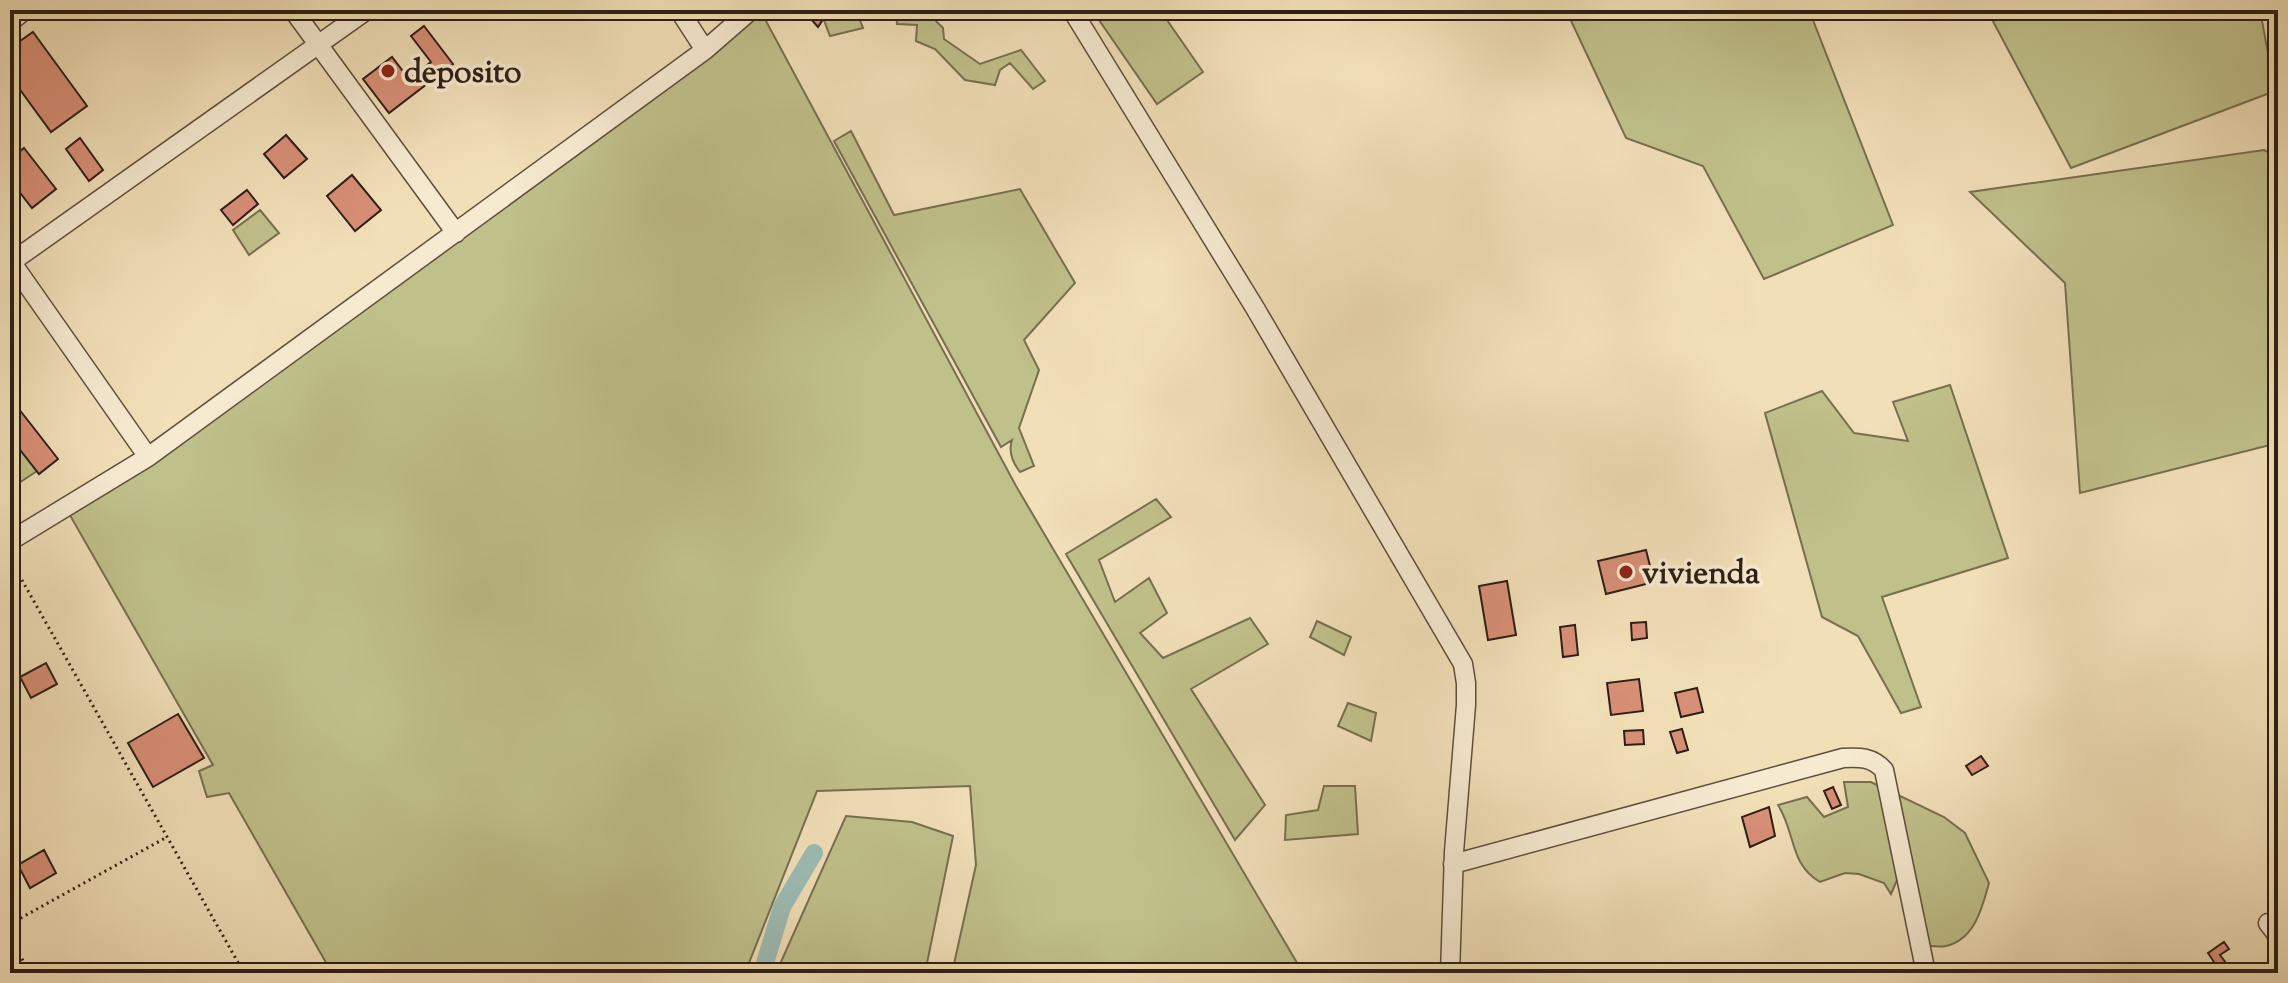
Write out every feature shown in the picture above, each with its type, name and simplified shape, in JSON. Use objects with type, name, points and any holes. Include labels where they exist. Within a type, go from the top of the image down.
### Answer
[{"type":"street","points":[[10,22],[25,10]]},
{"type":"street","points":[[293,10],[456,233]]},
{"type":"street","points":[[148,457],[10,262],[367,10]]},
{"type":"street","points":[[679,10],[705,50]]},
{"type":"street","points":[[10,541],[148,457],[705,50],[751,10]]},
{"type":"street","points":[[1072,10],[1255,308],[1463,664],[1466,705],[1453,864],[1450,973]]},
{"type":"street","points":[[1453,864],[1843,758],[1859,757],[1875,761],[1884,770],[1926,973]]},
{"type":"path","points":[[10,559],[244,973]]},
{"type":"path","points":[[10,924],[167,837]]},
{"type":"path","points":[[10,938],[30,973]]},
{"type":"green space","points":[[760,10],[1016,486],[1303,973],[952,973],[976,865],[970,786],[817,791],[745,973],[332,973],[229,793],[207,797],[199,771],[213,765],[63,503],[434,249]]},
{"type":"green space","points":[[820,10],[856,10],[863,28],[830,36]]},
{"type":"green space","points":[[896,10],[925,10],[943,28],[944,39],[980,64],[1021,50],[1045,81],[1033,89],[1010,63],[1000,70],[995,85],[965,80],[935,49],[916,41],[917,25],[897,24]]},
{"type":"green space","points":[[1113,10],[1160,10],[1203,72],[1157,104],[1099,20]]},
{"type":"green space","points":[[1566,10],[1809,10],[1893,225],[1764,279],[1703,166],[1626,138]]},
{"type":"green space","points":[[1987,10],[2260,10],[2275,91],[2071,168]]},
{"type":"green space","points":[[851,131],[894,215],[1020,189],[1075,283],[1024,340],[1039,370],[1019,428],[1034,466],[1020,472],[1012,457],[1012,440],[1001,447],[834,141]]},
{"type":"green space","points":[[2264,150],[2278,157],[2278,443],[2080,493],[2065,283],[1970,192]]},
{"type":"green space","points":[[260,210],[279,233],[249,255],[233,230]]},
{"type":"green space","points":[[1950,385],[2008,558],[1882,597],[1921,707],[1901,713],[1858,636],[1822,617],[1765,413],[1822,391],[1854,433],[1908,441],[1893,402]]},
{"type":"green space","points":[[10,432],[37,471],[10,489]]},
{"type":"green space","points":[[1156,499],[1171,517],[1099,560],[1115,602],[1149,578],[1167,613],[1140,633],[1163,658],[1250,618],[1268,644],[1191,689],[1265,805],[1235,840],[1066,554]]},
{"type":"green space","points":[[1317,621],[1351,637],[1344,655],[1310,637]]},
{"type":"green space","points":[[1348,703],[1376,713],[1371,741],[1338,726]]},
{"type":"green space","points":[[1844,782],[1871,782],[1944,817],[1965,833],[1989,883],[1976,921],[1964,937],[1946,946],[1919,945],[1920,906],[1908,868],[1897,880],[1891,894],[1884,883],[1859,874],[1845,873],[1820,882],[1803,866],[1778,805],[1807,797],[1824,817],[1848,807]]},
{"type":"green space","points":[[1324,786],[1355,786],[1358,834],[1285,840],[1286,815],[1318,810]]},
{"type":"green space","points":[[846,816],[912,822],[953,836],[925,973],[776,973]]},
{"type":"building","points":[[803,10],[829,10],[818,27]]},
{"type":"building","name":"deposito","points":[[424,26],[453,64],[389,113],[363,79],[392,57],[409,79],[431,62],[411,36]]},
{"type":"building","points":[[33,32],[87,106],[51,132],[10,76],[10,48]]},
{"type":"building","points":[[286,135],[307,159],[284,178],[264,154]]},
{"type":"building","points":[[80,138],[103,170],[89,181],[66,149]]},
{"type":"building","points":[[24,148],[56,189],[32,208],[10,180],[10,159]]},
{"type":"building","points":[[352,175],[381,210],[355,231],[327,196]]},
{"type":"building","points":[[247,190],[258,204],[233,225],[221,210]]},
{"type":"building","points":[[15,404],[58,459],[39,474],[10,437],[10,408]]},
{"type":"building","name":"vivienda","points":[[1646,550],[1654,582],[1606,594],[1598,561]]},
{"type":"building","points":[[1507,581],[1516,635],[1488,640],[1479,586]]},
{"type":"building","name":"vivienda","points":[[1646,622],[1647,638],[1632,640],[1631,623]]},
{"type":"building","name":"vivienda","points":[[1575,625],[1578,655],[1563,657],[1560,627]]},
{"type":"building","points":[[46,663],[57,684],[31,698],[20,677]]},
{"type":"building","name":"vivienda","points":[[1639,679],[1643,711],[1611,715],[1607,683]]},
{"type":"building","points":[[1697,688],[1703,712],[1681,717],[1675,693]]},
{"type":"building","points":[[178,714],[204,758],[153,787],[128,743]]},
{"type":"building","points":[[1682,729],[1688,750],[1677,753],[1670,732]]},
{"type":"building","points":[[1643,730],[1644,744],[1625,745],[1624,731]]},
{"type":"building","points":[[1981,756],[1988,766],[1972,775],[1966,766]]},
{"type":"building","points":[[1833,787],[1841,805],[1832,809],[1824,791]]},
{"type":"building","points":[[1769,807],[1775,836],[1750,847],[1742,817]]},
{"type":"building","points":[[44,850],[56,873],[30,888],[18,865]]},
{"type":"building","points":[[2224,942],[2229,949],[2220,955],[2226,963],[2218,968],[2208,953]]},
{"type":"waterway","points":[[762,973],[782,907],[814,853]]},
{"type":"place","name":"deposito","points":[[388,71]]},
{"type":"place","name":"vivienda","points":[[1626,572]]}]
